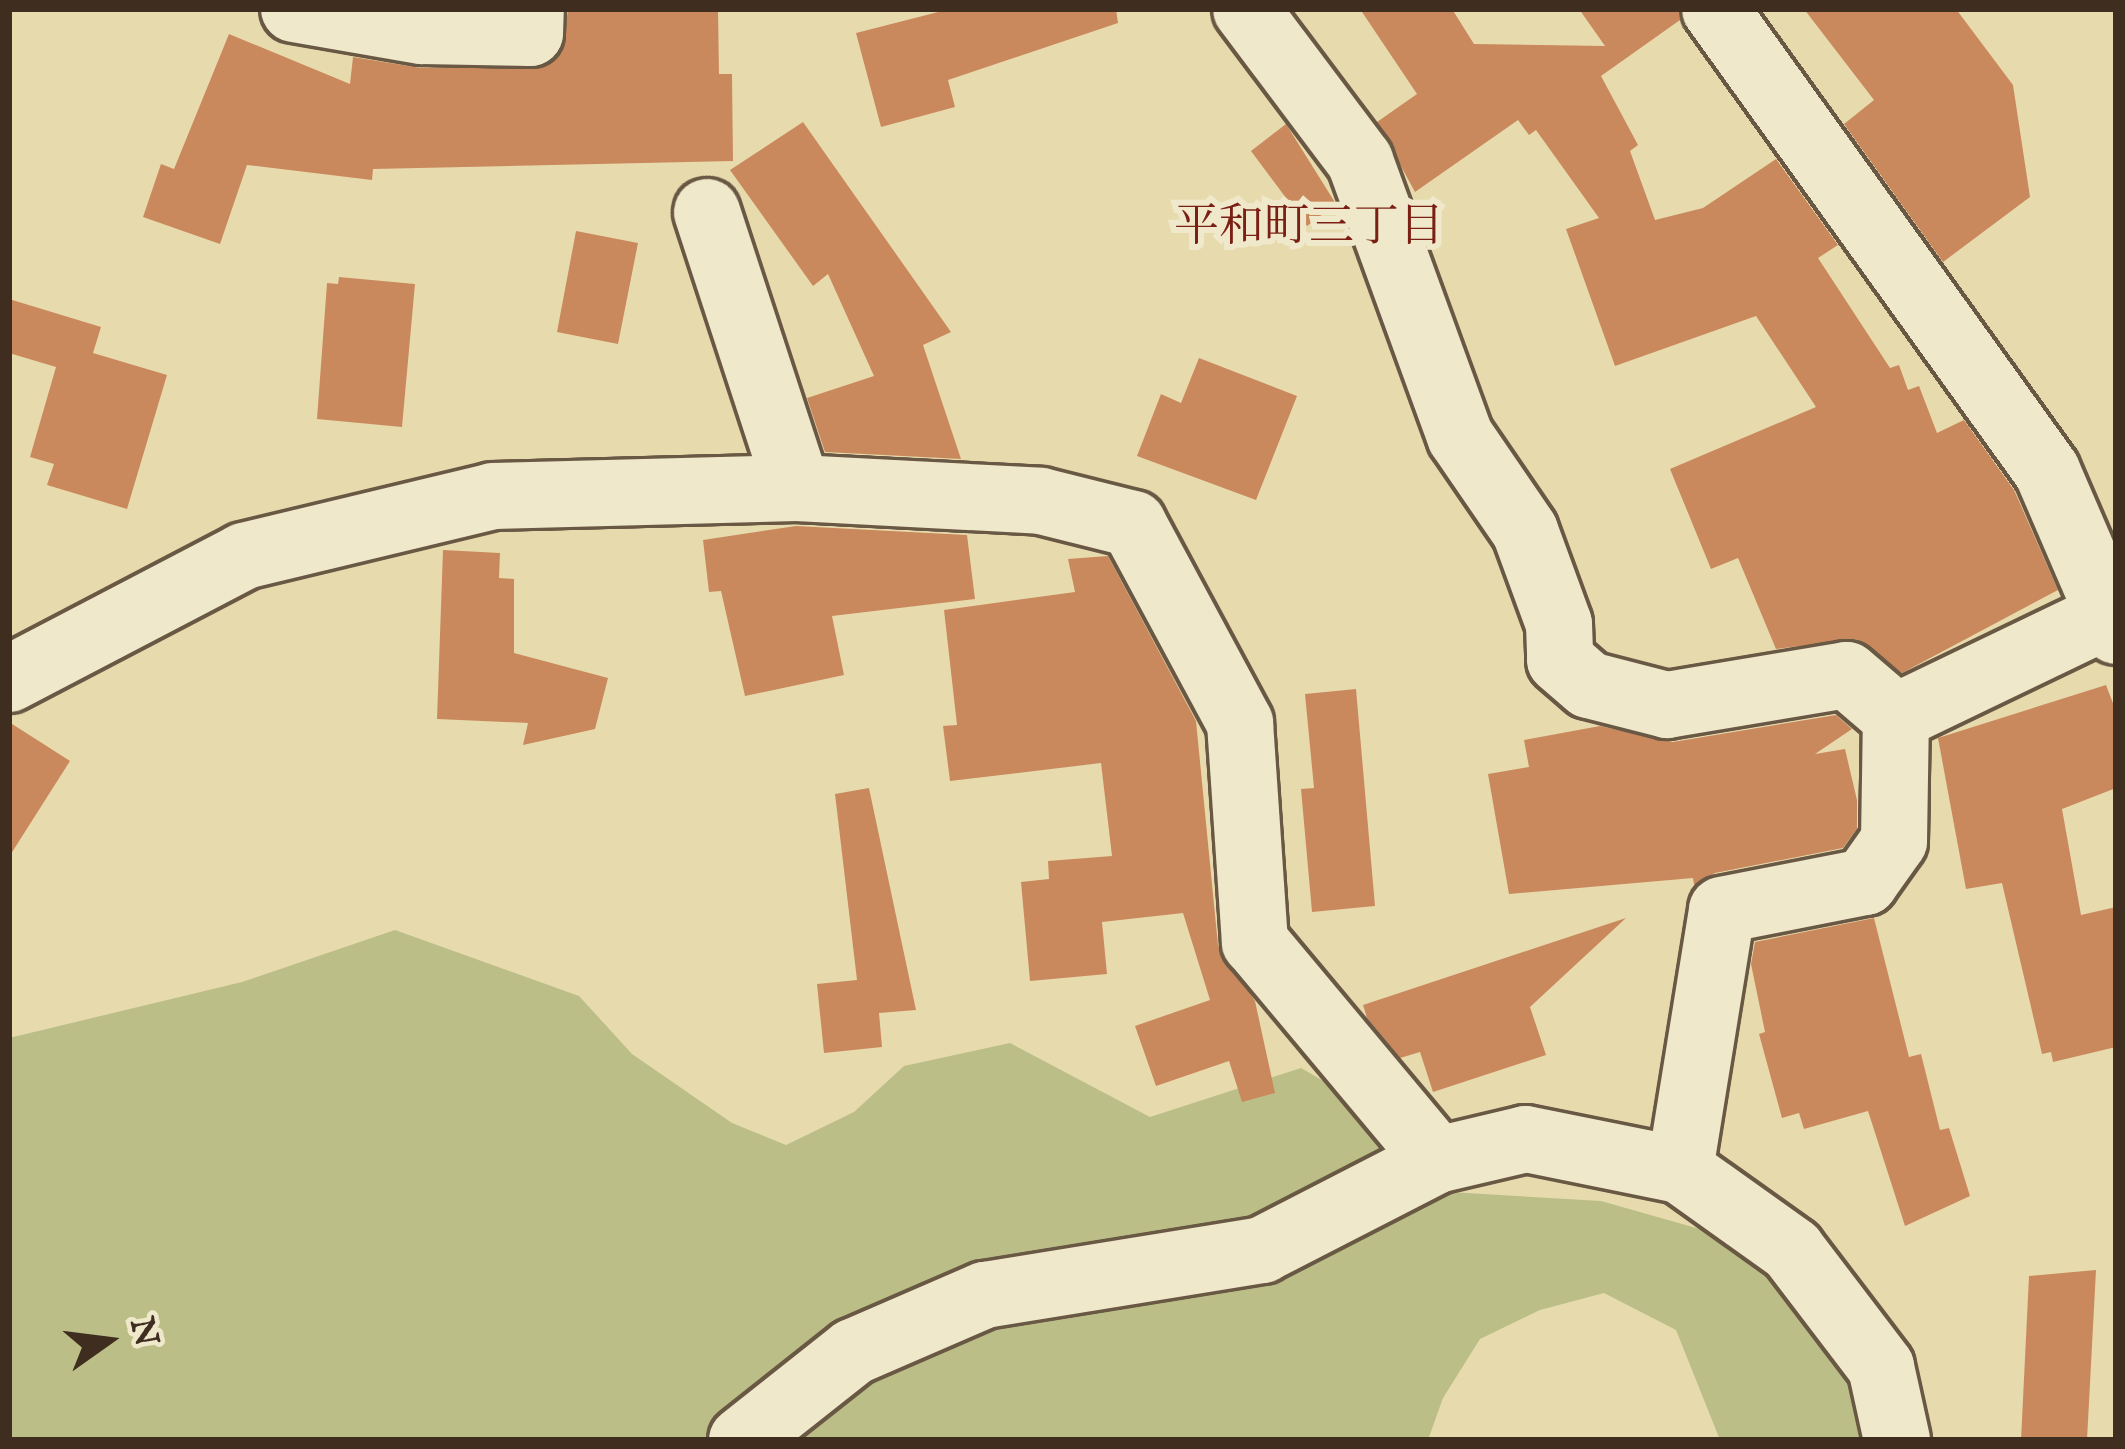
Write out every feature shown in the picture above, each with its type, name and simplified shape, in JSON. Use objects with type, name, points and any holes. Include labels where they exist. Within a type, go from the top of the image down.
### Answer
[{"type":"street","points":[[294,9],[422,31],[530,33],[531,9]]},
{"type":"street","points":[[1246,9],[1360,161],[1460,436],[1525,531],[1558,624],[1560,660],[1589,685],[1667,705],[1846,675],[1896,717]]},
{"type":"street","points":[[1715,9],[2047,471],[2114,619],[1896,717]]},
{"type":"street","points":[[706,212],[797,488]]},
{"type":"street","points":[[9,679],[244,556],[493,496],[797,488],[1041,501],[1133,524],[1240,723],[1255,942],[1437,1160]]},
{"type":"street","points":[[1681,1170],[1722,910],[1864,882],[1894,841],[1896,717]]},
{"type":"street","points":[[742,1440],[853,1352],[985,1295],[1262,1250],[1437,1160],[1526,1139],[1681,1170],[1792,1250],[1881,1366],[1897,1440]]},
{"type":"green space","points":[[395,930],[579,996],[632,1054],[732,1123],[786,1145],[854,1112],[904,1066],[1010,1043],[1150,1117],[1301,1068],[1362,1103],[1417,1190],[1601,1201],[1728,1237],[1816,1311],[1873,1440],[1720,1440],[1676,1330],[1604,1293],[1540,1310],[1480,1339],[1443,1398],[1428,1440],[9,1440],[9,1038],[242,982]]},
{"type":"building","points":[[568,9],[718,9],[719,74],[732,74],[733,161],[373,169],[372,180],[247,165],[220,244],[143,217],[161,164],[174,169],[229,34],[350,84],[353,57],[421,68],[547,66],[562,52]]},
{"type":"building","points":[[950,9],[1116,9],[1118,23],[948,80],[955,107],[881,127],[856,33]]},
{"type":"building","points":[[1360,9],[1452,9],[1474,44],[1605,46],[1579,9],[1678,9],[1680,20],[1601,76],[1638,145],[1630,151],[1655,220],[1703,208],[1776,159],[1838,245],[1818,258],[1890,368],[1899,365],[1908,390],[1919,386],[1937,433],[1964,420],[2014,490],[2058,590],[1902,673],[1856,639],[1776,649],[1738,558],[1711,569],[1670,469],[1816,407],[1756,316],[1615,366],[1566,229],[1599,218],[1536,130],[1529,135],[1518,120],[1415,192],[1377,122],[1417,94]]},
{"type":"building","points":[[1804,9],[1956,9],[2013,85],[2030,197],[1943,262],[1844,124],[1874,100]]},
{"type":"building","points":[[803,122],[951,332],[923,345],[961,459],[825,452],[807,398],[874,376],[828,274],[813,286],[730,170]]},
{"type":"building","points":[[1286,124],[1336,204],[1307,226],[1251,151]]},
{"type":"building","points":[[576,231],[638,243],[618,344],[557,332]]},
{"type":"building","points":[[339,277],[415,284],[402,427],[317,419],[327,283],[338,284]]},
{"type":"building","points":[[9,299],[101,327],[93,353],[167,375],[127,509],[47,485],[54,464],[30,457],[56,367],[9,353]]},
{"type":"building","points":[[1199,358],[1297,396],[1256,500],[1137,456],[1161,394],[1181,403]]},
{"type":"building","points":[[796,526],[967,535],[975,599],[832,616],[844,675],[745,696],[721,591],[709,592],[703,540]]},
{"type":"building","points":[[443,550],[500,553],[499,578],[514,579],[514,653],[608,678],[595,729],[523,745],[528,723],[437,719]]},
{"type":"building","points":[[1108,556],[1196,721],[1218,945],[1255,1001],[1275,1093],[1242,1102],[1229,1061],[1156,1086],[1135,1026],[1210,1000],[1183,913],[1102,922],[1107,974],[1030,981],[1021,882],[1049,879],[1048,861],[1112,856],[1101,763],[950,781],[943,726],[957,725],[944,610],[1075,592],[1068,559]]},
{"type":"building","points":[[2106,685],[2116,711],[2116,788],[2062,809],[2081,915],[2116,907],[2116,1047],[2053,1062],[2051,1052],[2042,1054],[2002,883],[1966,889],[1938,738]]},
{"type":"building","points":[[1356,689],[1375,906],[1312,912],[1301,789],[1314,788],[1305,694]]},
{"type":"building","points":[[1836,715],[1852,729],[1815,754],[1845,749],[1857,800],[1857,829],[1843,848],[1715,873],[1694,885],[1693,878],[1509,894],[1488,774],[1529,767],[1524,740],[1600,726],[1673,742]]},
{"type":"building","points":[[9,722],[70,761],[9,857]]},
{"type":"building","points":[[869,788],[916,1010],[879,1013],[882,1047],[824,1053],[817,984],[857,980],[835,794]]},
{"type":"building","points":[[1626,918],[1530,1007],[1546,1055],[1433,1092],[1420,1052],[1400,1058],[1367,1018],[1363,1005]]},
{"type":"building","points":[[1874,918],[1909,1057],[1921,1054],[1940,1130],[1949,1128],[1970,1196],[1905,1226],[1868,1111],[1804,1129],[1799,1113],[1782,1118],[1759,1034],[1765,1032],[1751,964],[1755,942]]},
{"type":"building","points":[[2096,1270],[2087,1440],[2021,1440],[2029,1276]]},
{"type":"district","name":"平和町三丁目","points":[[1309,228]]}]
